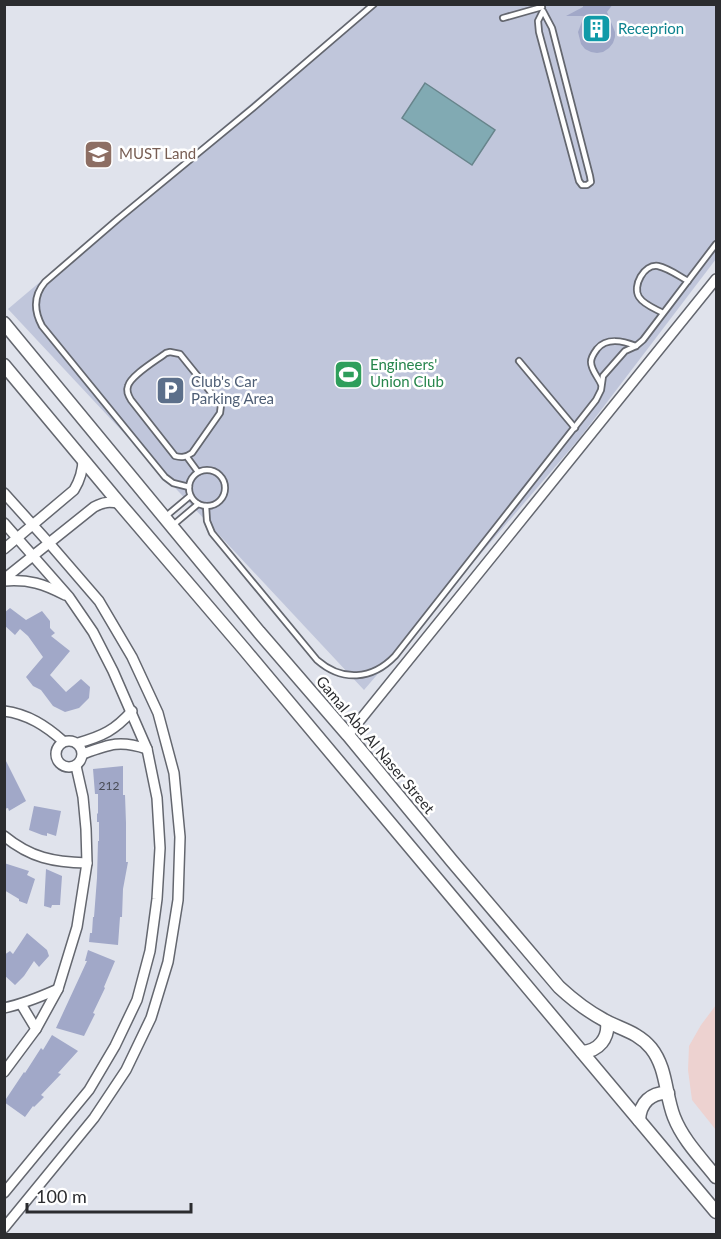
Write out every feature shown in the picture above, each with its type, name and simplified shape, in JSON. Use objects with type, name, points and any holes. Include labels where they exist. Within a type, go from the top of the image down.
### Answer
[{"type":"main road","name":"Gamal Abd Al Naser Street","points":[[4,324],[259,632],[559,987],[580,1005],[607,1022],[636,1034],[651,1048],[661,1065],[674,1115],[682,1133],[717,1177]]},
{"type":"main road","points":[[4,365],[717,1212]]},
{"type":"main road","points":[[244,649],[256,642],[259,632]]},
{"type":"main road","points":[[582,1052],[593,1050],[602,1043],[607,1033],[607,1022]]},
{"type":"main road","points":[[639,1120],[641,1109],[647,1100],[657,1094],[668,1093]]},
{"type":"street","points":[[348,735],[717,279]]},
{"type":"street","points":[[4,549],[74,490],[80,481],[83,459]]},
{"type":"street","points":[[4,494],[99,602],[132,657],[158,714],[174,773],[180,837],[178,900],[168,962],[151,1018],[126,1070],[94,1118],[4,1228]]},
{"type":"street","points":[[4,580],[94,507],[103,503],[120,504]]},
{"type":"street","points":[[4,523],[69,597],[93,632],[132,711],[147,749],[158,798],[160,848],[157,899],[150,951],[137,1000],[115,1046],[89,1090],[4,1193]]},
{"type":"street","points":[[4,580],[36,582],[69,597]]},
{"type":"street","points":[[4,711],[31,718],[48,728],[63,741]]},
{"type":"street","points":[[78,743],[83,754],[76,766],[65,766],[57,760],[56,749],[63,741],[78,743],[98,738],[111,731],[132,711]]},
{"type":"street","points":[[83,754],[117,743],[132,744],[147,749]]},
{"type":"street","points":[[4,1072],[36,1029],[57,988],[77,927],[87,863],[86,829],[76,766]]},
{"type":"street","points":[[4,836],[15,845],[38,856],[62,863],[87,863]]},
{"type":"street","points":[[4,1008],[40,997],[57,988]]},
{"type":"street","points":[[21,1004],[36,1029]]},
{"type":"lane","points":[[189,486],[173,483],[165,477],[42,326],[37,313],[37,295],[45,282],[374,4]]},
{"type":"lane","points":[[542,8],[552,28],[590,176],[591,182],[587,185],[582,185],[579,181],[539,32],[538,21],[542,8]]},
{"type":"lane","points":[[503,18],[542,8]]},
{"type":"lane","points":[[206,507],[207,521],[212,533],[317,660],[342,674],[362,675],[380,669],[395,656],[575,428],[596,400],[603,376],[625,351],[643,340],[717,244]]},
{"type":"lane","points":[[663,313],[643,301],[637,294],[637,284],[646,271],[653,266],[660,266],[688,280]]},
{"type":"lane","points":[[601,385],[591,362],[600,346],[617,341],[636,346]]},
{"type":"lane","points":[[166,352],[180,354],[221,405],[220,413],[187,457],[175,456],[131,400],[127,391],[133,378],[166,352]]},
{"type":"lane","points":[[519,361],[575,428]]},
{"type":"lane","points":[[187,457],[198,472]]},
{"type":"lane","points":[[210,470],[224,481],[222,499],[217,503],[206,507],[198,504],[190,496],[189,486],[193,476],[198,472],[210,470]]},
{"type":"lane","points":[[168,521],[190,496]]},
{"type":"lane","points":[[168,521],[198,504]]},
{"type":"shaded area","name":"Engineers' Union Club","points":[[368,5],[716,5],[716,259],[579,439],[364,690],[8,309]]},
{"type":"shaded area","points":[[425,83],[495,130],[472,165],[402,118]]},
{"type":"shaded area","points":[[716,1005],[716,1130],[692,1100],[688,1070],[689,1046]]},
{"type":"building","name":"Receprion","points":[[583,4],[613,4],[607,12],[615,37],[609,48],[603,52],[591,52],[581,44],[578,32],[584,16],[566,16],[583,7]]},
{"type":"building","points":[[10,608],[26,620],[42,611],[50,621],[50,628],[55,633],[51,636],[70,651],[50,675],[66,692],[81,679],[90,687],[89,698],[79,708],[65,712],[53,706],[41,690],[33,686],[26,677],[43,657],[20,629],[15,635],[4,625],[4,613]]},
{"type":"building","points":[[4,757],[26,801],[9,811],[8,808],[4,809]]},
{"type":"building","points":[[123,766],[126,862],[128,862],[118,945],[89,942],[94,917],[99,841],[98,794],[95,794],[93,769]]},
{"type":"building","points":[[34,806],[61,811],[56,836],[47,833],[47,836],[42,835],[29,830]]},
{"type":"building","points":[[4,863],[29,871],[27,875],[35,879],[27,904],[4,890]]},
{"type":"building","points":[[46,869],[62,876],[60,905],[52,905],[51,908],[44,906]]},
{"type":"building","points":[[27,933],[47,950],[49,956],[39,967],[34,961],[15,985],[4,975],[4,955],[10,951],[13,954]]},
{"type":"building","points":[[88,950],[115,961],[84,1036],[56,1028],[87,961],[85,961]]},
{"type":"building","points":[[52,1035],[78,1051],[41,1095],[44,1097],[25,1117],[4,1102]]},
{"type":"place","name":"Receprion","points":[[597,29]]},
{"type":"place","name":"MUST Land","points":[[98,154]]},
{"type":"place","name":"Engineers' Union Club","points":[[349,374]]},
{"type":"place","name":"Club's Car Parking Area","points":[[170,391]]}]
